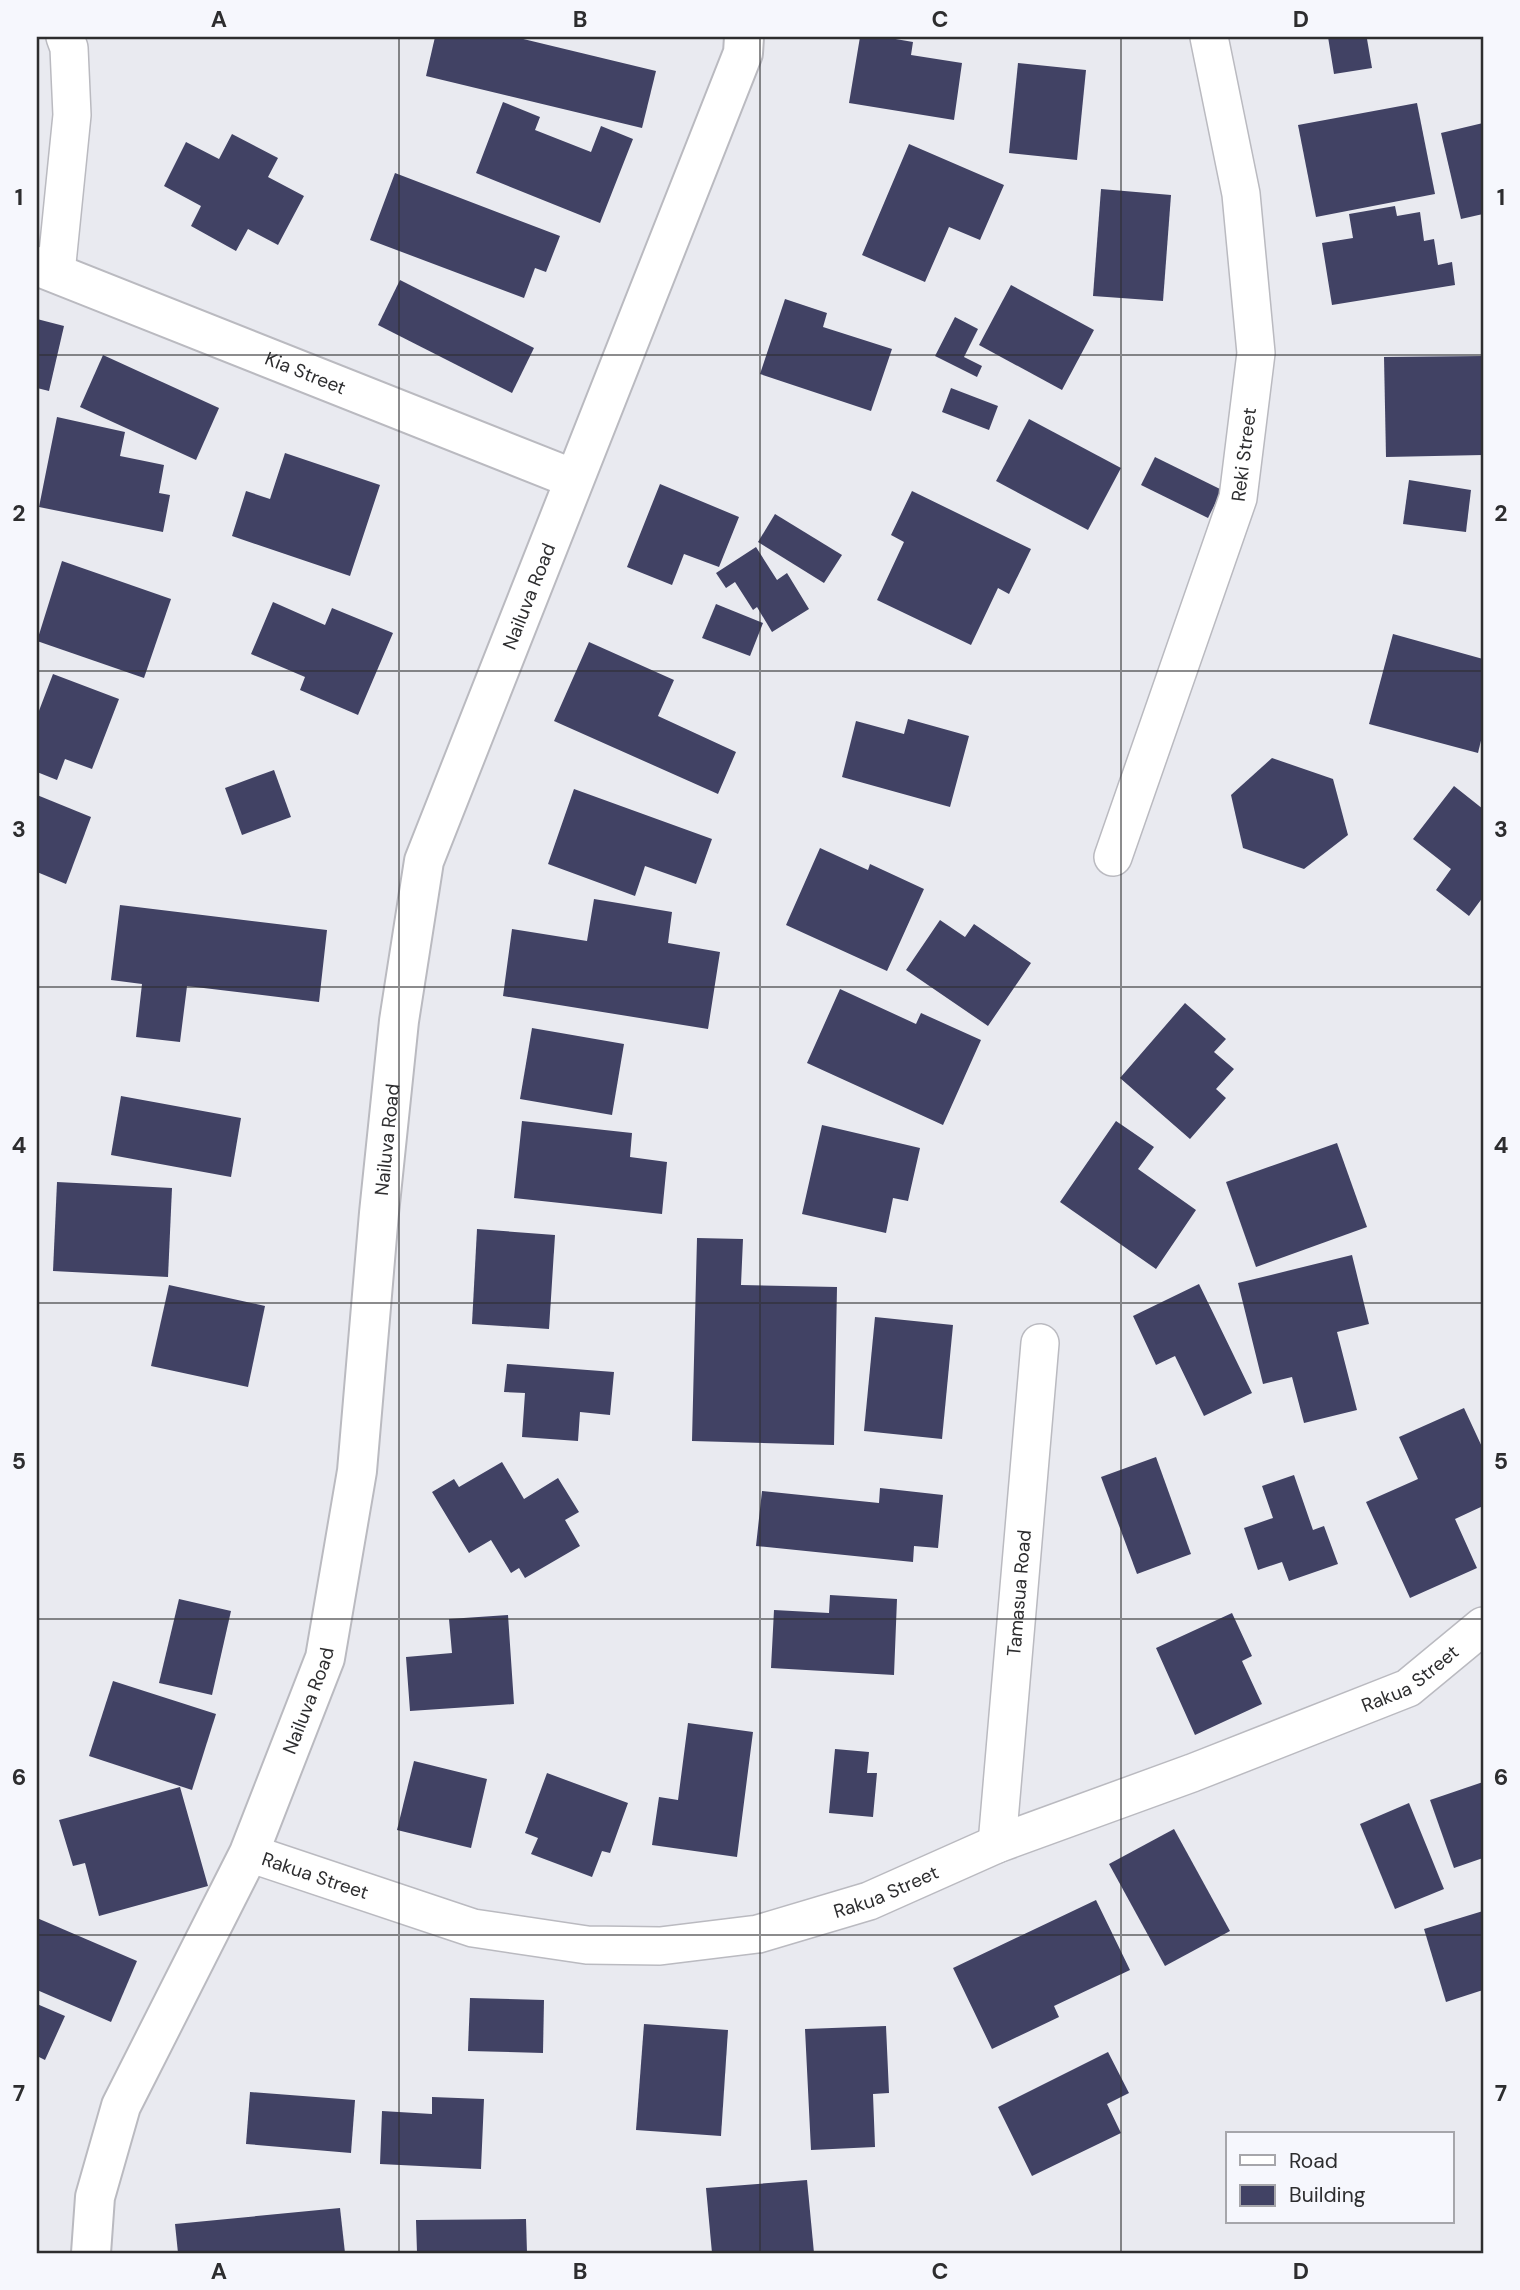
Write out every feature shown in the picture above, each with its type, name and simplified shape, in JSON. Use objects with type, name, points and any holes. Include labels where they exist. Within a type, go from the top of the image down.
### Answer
[{"type":"main road","name":"Nailuva Road","points":[[91,2253],[95,2197],[121,2106],[250,1853],[325,1658],[357,1471],[399,1021],[424,861],[743,53],[744,37]]},
{"type":"main road","name":"Kia Street","points":[[46,270],[574,479]]},
{"type":"street","points":[[46,270],[72,115],[69,48],[65,37]]},
{"type":"street","name":"Reki Street","points":[[1114,857],[1238,498],[1256,353],[1241,194],[1209,37]]},
{"type":"street","name":"Tamasua Road","points":[[997,1844],[1041,1343]]},
{"type":"street","name":"Rakua Street","points":[[250,1853],[473,1928],[587,1945],[660,1946],[758,1934],[869,1901],[997,1844],[1192,1773],[1408,1688],[1483,1626]]},
{"type":"building","points":[[435,37],[515,37],[656,71],[642,128],[426,76]]},
{"type":"building","points":[[860,37],[884,37],[913,42],[911,55],[962,63],[954,120],[849,103]]},
{"type":"building","points":[[1328,37],[1374,37],[1367,39],[1372,68],[1334,74]]},
{"type":"building","points":[[1018,63],[1086,70],[1077,160],[1009,153]]},
{"type":"building","points":[[503,102],[540,117],[535,130],[591,152],[601,126],[633,139],[600,223],[476,173]]},
{"type":"building","points":[[1417,103],[1435,194],[1316,217],[1298,125]]},
{"type":"building","points":[[1483,123],[1483,214],[1461,219],[1441,133]]},
{"type":"building","points":[[232,134],[278,158],[268,177],[304,196],[278,245],[248,229],[236,251],[191,226],[201,206],[164,186],[186,142],[219,159]]},
{"type":"building","points":[[909,144],[1004,185],[980,240],[949,227],[925,282],[862,255]]},
{"type":"building","points":[[395,173],[560,236],[546,272],[535,268],[524,298],[370,240]]},
{"type":"building","points":[[1101,189],[1171,195],[1163,301],[1093,296]]},
{"type":"building","points":[[1395,206],[1397,216],[1420,212],[1424,241],[1434,239],[1438,265],[1452,262],[1455,285],[1332,305],[1322,243],[1353,238],[1349,214]]},
{"type":"building","points":[[400,280],[534,348],[512,393],[378,325]]},
{"type":"building","points":[[1011,285],[1094,330],[1062,390],[979,345]]},
{"type":"building","points":[[785,299],[827,313],[823,327],[892,349],[871,411],[760,374]]},
{"type":"building","points":[[955,317],[978,329],[964,357],[982,366],[977,377],[935,356]]},
{"type":"building","points":[[37,319],[64,326],[49,391],[37,388]]},
{"type":"building","points":[[103,355],[219,408],[196,460],[80,407]]},
{"type":"building","points":[[1483,356],[1483,455],[1386,457],[1384,357]]},
{"type":"building","points":[[951,388],[998,406],[989,430],[942,412]]},
{"type":"building","points":[[57,417],[125,432],[120,456],[164,465],[159,493],[170,495],[163,532],[39,507]]},
{"type":"building","points":[[1029,419],[1121,468],[1088,530],[996,481]]},
{"type":"building","points":[[285,453],[380,485],[350,576],[232,536],[246,491],[270,499]]},
{"type":"building","points":[[1155,457],[1222,490],[1208,518],[1141,485]]},
{"type":"building","points":[[1409,480],[1471,490],[1466,532],[1403,524]]},
{"type":"building","points":[[660,484],[739,517],[719,567],[684,554],[672,585],[627,567]]},
{"type":"building","points":[[912,491],[1031,549],[1009,594],[998,588],[971,645],[877,600],[904,542],[891,535]]},
{"type":"building","points":[[775,514],[842,555],[824,583],[758,542]]},
{"type":"building","points":[[756,547],[777,580],[787,573],[809,609],[772,632],[757,607],[753,610],[735,582],[726,588],[716,573]]},
{"type":"building","points":[[62,561],[171,599],[144,678],[37,641]]},
{"type":"building","points":[[273,602],[325,625],[332,608],[393,633],[358,715],[300,690],[305,677],[251,654]]},
{"type":"building","points":[[716,604],[763,623],[750,656],[702,638]]},
{"type":"building","points":[[1393,634],[1483,659],[1483,732],[1478,753],[1369,724]]},
{"type":"building","points":[[589,642],[674,680],[658,716],[736,752],[718,794],[554,721]]},
{"type":"building","points":[[53,674],[119,699],[92,769],[65,759],[57,780],[37,772],[37,716]]},
{"type":"building","points":[[908,719],[969,736],[950,807],[842,777],[856,721],[904,734]]},
{"type":"building","points":[[1272,758],[1333,779],[1348,835],[1304,869],[1243,848],[1231,795]]},
{"type":"building","points":[[274,770],[291,817],[242,835],[225,788]]},
{"type":"building","points":[[1454,786],[1483,809],[1483,897],[1469,916],[1436,890],[1451,869],[1413,839]]},
{"type":"building","points":[[574,789],[712,839],[696,884],[645,866],[635,896],[548,864]]},
{"type":"building","points":[[37,795],[91,817],[66,884],[37,872]]},
{"type":"building","points":[[820,848],[868,870],[870,864],[924,889],[887,971],[786,925]]},
{"type":"building","points":[[594,899],[672,912],[668,943],[720,952],[708,1029],[503,996],[512,929],[587,941]]},
{"type":"building","points":[[120,905],[327,930],[319,1002],[187,986],[180,1042],[136,1037],[142,984],[111,980]]},
{"type":"building","points":[[940,920],[965,937],[974,924],[1031,963],[988,1026],[906,970]]},
{"type":"building","points":[[840,989],[916,1024],[921,1013],[981,1040],[943,1125],[807,1063]]},
{"type":"building","points":[[1185,1003],[1226,1039],[1214,1052],[1234,1069],[1216,1089],[1226,1098],[1190,1139],[1120,1078]]},
{"type":"building","points":[[532,1028],[624,1044],[612,1115],[520,1099]]},
{"type":"building","points":[[121,1096],[241,1118],[231,1177],[111,1155]]},
{"type":"building","points":[[522,1121],[632,1133],[630,1157],[667,1162],[662,1214],[514,1198]]},
{"type":"building","points":[[1116,1121],[1154,1147],[1138,1169],[1196,1210],[1156,1269],[1060,1202]]},
{"type":"building","points":[[822,1125],[920,1148],[908,1201],[893,1198],[886,1233],[802,1214]]},
{"type":"building","points":[[1337,1143],[1367,1227],[1256,1267],[1226,1182]]},
{"type":"building","points":[[57,1182],[172,1188],[168,1277],[53,1271]]},
{"type":"building","points":[[477,1229],[555,1235],[549,1329],[472,1324]]},
{"type":"building","points":[[697,1238],[743,1239],[741,1285],[837,1287],[834,1445],[692,1441]]},
{"type":"building","points":[[1352,1255],[1369,1324],[1337,1332],[1357,1410],[1304,1423],[1292,1377],[1263,1384],[1238,1283]]},
{"type":"building","points":[[1199,1284],[1252,1393],[1204,1416],[1175,1356],[1156,1365],[1133,1316]]},
{"type":"building","points":[[169,1285],[265,1306],[248,1387],[151,1366]]},
{"type":"building","points":[[875,1317],[953,1325],[942,1439],[864,1431]]},
{"type":"building","points":[[507,1364],[614,1372],[610,1415],[580,1412],[578,1441],[522,1437],[525,1393],[504,1392]]},
{"type":"building","points":[[1464,1408],[1483,1449],[1483,1506],[1455,1519],[1477,1568],[1410,1598],[1366,1502],[1418,1479],[1399,1437]]},
{"type":"building","points":[[1156,1457],[1191,1554],[1137,1574],[1101,1477]]},
{"type":"building","points":[[502,1462],[524,1499],[558,1478],[579,1512],[565,1520],[580,1546],[525,1578],[519,1568],[511,1573],[491,1540],[469,1553],[432,1492],[454,1479],[459,1487]]},
{"type":"building","points":[[1294,1475],[1313,1530],[1324,1526],[1338,1564],[1289,1581],[1282,1562],[1258,1570],[1244,1528],[1273,1518],[1262,1486]]},
{"type":"building","points":[[880,1488],[943,1495],[938,1548],[914,1546],[913,1562],[756,1546],[762,1491],[879,1503]]},
{"type":"building","points":[[830,1595],[897,1599],[894,1675],[771,1668],[774,1610],[829,1613]]},
{"type":"building","points":[[179,1599],[231,1611],[212,1695],[159,1683]]},
{"type":"building","points":[[1232,1613],[1252,1656],[1242,1661],[1262,1704],[1195,1735],[1156,1648]]},
{"type":"building","points":[[508,1615],[514,1704],[410,1711],[406,1657],[452,1653],[449,1619]]},
{"type":"building","points":[[113,1681],[216,1714],[192,1790],[89,1756]]},
{"type":"building","points":[[688,1723],[753,1732],[737,1857],[652,1845],[659,1797],[678,1800]]},
{"type":"building","points":[[835,1749],[869,1752],[867,1773],[877,1773],[873,1817],[829,1813]]},
{"type":"building","points":[[414,1761],[487,1779],[471,1848],[397,1830]]},
{"type":"building","points":[[547,1773],[628,1803],[610,1853],[602,1851],[592,1877],[531,1854],[538,1838],[525,1833]]},
{"type":"building","points":[[1483,1782],[1483,1858],[1454,1868],[1430,1800]]},
{"type":"building","points":[[180,1787],[208,1886],[99,1916],[85,1863],[73,1866],[59,1820]]},
{"type":"building","points":[[1409,1803],[1444,1889],[1395,1909],[1360,1824]]},
{"type":"building","points":[[1174,1829],[1230,1931],[1165,1966],[1109,1864]]},
{"type":"building","points":[[1096,1900],[1130,1970],[1054,2006],[1059,2017],[992,2049],[953,1968]]},
{"type":"building","points":[[1483,1911],[1483,1990],[1446,2002],[1424,1929]]},
{"type":"building","points":[[37,1918],[137,1961],[111,2022],[37,1990]]},
{"type":"building","points":[[470,1998],[544,2000],[543,2053],[468,2051]]},
{"type":"building","points":[[37,2004],[65,2016],[45,2060],[37,2056]]},
{"type":"building","points":[[644,2024],[728,2030],[721,2136],[636,2130]]},
{"type":"building","points":[[886,2026],[889,2093],[873,2094],[875,2147],[811,2150],[805,2029]]},
{"type":"building","points":[[1108,2052],[1129,2093],[1107,2104],[1121,2133],[1032,2176],[998,2107]]},
{"type":"building","points":[[250,2092],[355,2100],[351,2153],[246,2144]]},
{"type":"building","points":[[432,2097],[484,2099],[481,2169],[380,2164],[382,2111],[432,2114]]},
{"type":"building","points":[[807,2180],[814,2253],[712,2253],[706,2188]]},
{"type":"building","points":[[340,2208],[345,2253],[178,2253],[175,2224]]},
{"type":"building","points":[[526,2219],[527,2253],[417,2253],[416,2220]]}]
